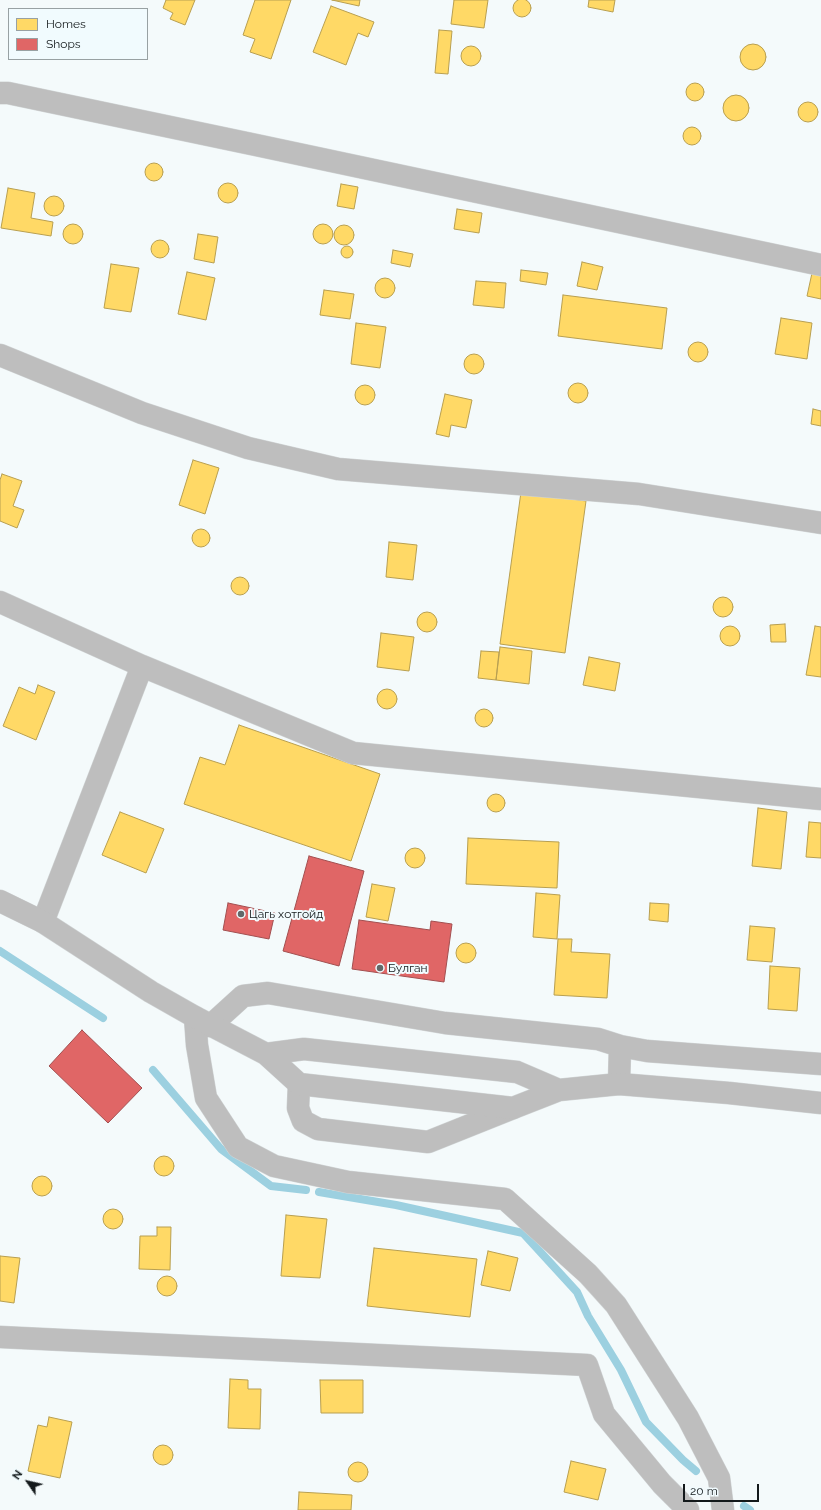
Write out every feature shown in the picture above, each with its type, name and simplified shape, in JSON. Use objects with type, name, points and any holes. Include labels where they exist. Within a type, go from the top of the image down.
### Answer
[{"type":"street","points":[[0,93],[256,145],[821,265]]},
{"type":"street","points":[[0,355],[142,413],[248,448],[338,469],[639,494],[821,522]]},
{"type":"street","points":[[0,602],[142,666],[353,753],[821,799]]},
{"type":"street","points":[[43,922],[142,666]]},
{"type":"street","points":[[0,901],[43,922],[151,992],[266,1054],[299,1084],[513,1108]]},
{"type":"street","points":[[723,1510],[719,1478],[688,1418],[616,1305],[588,1274],[504,1199],[348,1182],[274,1166],[238,1147],[206,1098],[197,1044],[203,1021],[243,996],[268,993],[445,1023],[598,1039],[620,1046],[646,1051],[821,1064]]},
{"type":"street","points":[[619,1084],[620,1046]]},
{"type":"street","points":[[266,1054],[304,1049],[517,1072],[559,1090]]},
{"type":"street","points":[[299,1084],[298,1108],[303,1121],[318,1128],[428,1142],[559,1090],[619,1084],[729,1093],[821,1103]]},
{"type":"street","points":[[0,1337],[588,1365],[604,1414],[662,1484],[688,1510]]},
{"type":"building: Homes","points":[[522,-1],[528,2],[531,8],[528,14],[522,17],[516,14],[513,8],[516,2]]},
{"type":"building: Homes","points":[[166,0],[195,0],[185,25],[170,19],[173,13],[163,8]]},
{"type":"building: Homes","points":[[255,0],[291,0],[271,59],[250,52],[255,39],[243,35]]},
{"type":"building: Homes","points":[[332,0],[360,0],[359,6]]},
{"type":"building: Homes","points":[[454,0],[488,0],[484,28],[451,24]]},
{"type":"building: Homes","points":[[589,0],[615,0],[613,12],[588,7]]},
{"type":"building: Homes","points":[[331,6],[374,22],[368,37],[358,33],[346,65],[313,52]]},
{"type":"building: Homes","points":[[439,30],[452,31],[448,74],[435,73]]},
{"type":"building: Homes","points":[[753,44],[762,48],[766,57],[762,66],[753,70],[744,66],[740,57],[744,48]]},
{"type":"building: Homes","points":[[471,46],[478,49],[481,56],[478,63],[471,66],[464,63],[461,56],[464,49]]},
{"type":"building: Homes","points":[[691,83],[699,83],[704,88],[702,99],[699,101],[691,101],[686,96],[686,88]]},
{"type":"building: Homes","points":[[736,95],[745,99],[749,108],[745,117],[736,121],[727,117],[723,108],[727,99]]},
{"type":"building: Homes","points":[[808,102],[815,105],[818,112],[815,119],[808,122],[801,119],[798,112],[801,105]]},
{"type":"building: Homes","points":[[688,127],[696,127],[701,132],[699,143],[696,145],[688,145],[683,140],[683,132]]},
{"type":"building: Homes","points":[[150,163],[158,163],[163,168],[161,179],[158,181],[150,181],[145,176],[145,168]]},
{"type":"building: Homes","points":[[228,183],[235,186],[238,193],[235,200],[228,203],[221,200],[218,193],[221,186]]},
{"type":"building: Homes","points":[[341,184],[358,187],[354,209],[337,206]]},
{"type":"building: Homes","points":[[8,188],[35,193],[31,218],[53,222],[51,236],[1,228]]},
{"type":"building: Homes","points":[[54,196],[61,199],[64,206],[61,213],[54,216],[47,213],[44,206],[47,199]]},
{"type":"building: Homes","points":[[457,209],[482,213],[479,233],[454,229]]},
{"type":"building: Homes","points":[[73,224],[80,227],[83,234],[80,241],[73,244],[66,241],[63,234],[66,227]]},
{"type":"building: Homes","points":[[323,224],[330,227],[333,234],[330,241],[323,244],[316,241],[313,234],[316,227]]},
{"type":"building: Homes","points":[[344,225],[351,228],[354,235],[351,242],[344,245],[337,242],[334,235],[337,228]]},
{"type":"building: Homes","points":[[198,234],[218,237],[214,263],[194,259]]},
{"type":"building: Homes","points":[[156,240],[164,240],[169,245],[167,256],[164,258],[156,258],[151,253],[151,245]]},
{"type":"building: Homes","points":[[345,246],[349,246],[353,252],[349,258],[345,258],[341,254],[341,250]]},
{"type":"building: Homes","points":[[393,250],[413,254],[410,267],[391,263]]},
{"type":"building: Homes","points":[[582,262],[603,267],[597,290],[577,286]]},
{"type":"building: Homes","points":[[111,264],[139,268],[131,312],[104,308]]},
{"type":"building: Homes","points":[[521,270],[548,273],[546,285],[520,281]]},
{"type":"building: Homes","points":[[187,272],[215,278],[206,320],[178,314]]},
{"type":"building: Homes","points":[[812,273],[821,275],[821,299],[807,296]]},
{"type":"building: Homes","points":[[385,278],[392,281],[395,288],[392,295],[385,298],[378,295],[375,288],[378,281]]},
{"type":"building: Homes","points":[[476,281],[506,283],[504,308],[473,305]]},
{"type":"building: Homes","points":[[324,290],[354,294],[350,319],[320,315]]},
{"type":"building: Homes","points":[[563,295],[667,308],[662,349],[558,336]]},
{"type":"building: Homes","points":[[781,318],[812,323],[807,359],[775,354]]},
{"type":"building: Homes","points":[[356,323],[386,327],[380,368],[351,364]]},
{"type":"building: Homes","points":[[698,342],[705,345],[708,352],[705,359],[698,362],[691,359],[688,352],[691,345]]},
{"type":"building: Homes","points":[[474,354],[481,357],[484,364],[481,371],[474,374],[467,371],[464,364],[467,357]]},
{"type":"building: Homes","points":[[578,383],[585,386],[588,393],[585,400],[578,403],[571,400],[568,393],[571,386]]},
{"type":"building: Homes","points":[[365,385],[372,388],[375,395],[372,402],[365,405],[358,402],[355,395],[358,388]]},
{"type":"building: Homes","points":[[445,394],[472,400],[466,428],[451,425],[449,437],[436,434]]},
{"type":"building: Homes","points":[[813,409],[821,411],[821,426],[811,424]]},
{"type":"building: Homes","points":[[193,460],[219,468],[205,514],[179,505]]},
{"type":"building: Homes","points":[[2,474],[22,481],[13,506],[24,510],[17,528],[0,521],[0,480]]},
{"type":"building: Homes","points":[[521,492],[586,501],[565,653],[500,644]]},
{"type":"building: Homes","points":[[197,529],[205,529],[210,534],[208,545],[205,547],[197,547],[192,542],[192,534]]},
{"type":"building: Homes","points":[[389,542],[417,545],[413,580],[386,577]]},
{"type":"building: Homes","points":[[236,577],[244,577],[249,582],[247,593],[244,595],[236,595],[231,590],[231,582]]},
{"type":"building: Homes","points":[[723,597],[730,600],[733,607],[730,614],[723,617],[716,614],[713,607],[716,600]]},
{"type":"building: Homes","points":[[427,612],[434,615],[437,622],[434,629],[427,632],[420,629],[417,622],[420,615]]},
{"type":"building: Homes","points":[[785,624],[786,642],[771,642],[770,625]]},
{"type":"building: Homes","points":[[730,626],[737,629],[740,636],[737,643],[730,646],[723,643],[720,636],[723,629]]},
{"type":"building: Homes","points":[[815,626],[821,627],[821,677],[806,675]]},
{"type":"building: Homes","points":[[381,633],[414,637],[409,671],[377,667]]},
{"type":"building: Homes","points":[[500,647],[532,651],[529,684],[496,680]]},
{"type":"building: Homes","points":[[481,651],[499,652],[496,680],[478,678]]},
{"type":"building: Homes","points":[[589,657],[620,663],[615,691],[583,685]]},
{"type":"building: Homes","points":[[38,685],[55,692],[36,740],[3,726],[19,687],[35,694]]},
{"type":"building: Homes","points":[[387,689],[394,692],[397,699],[394,706],[387,709],[380,706],[377,699],[380,692]]},
{"type":"building: Homes","points":[[480,709],[488,709],[493,714],[491,725],[488,727],[480,727],[475,722],[475,714]]},
{"type":"building: Homes","points":[[239,725],[380,774],[351,861],[184,804],[200,757],[225,765]]},
{"type":"building: Homes","points":[[492,794],[500,794],[505,799],[503,810],[500,812],[492,812],[487,807],[487,799]]},
{"type":"building: Homes","points":[[758,808],[787,812],[781,869],[752,866]]},
{"type":"building: Homes","points":[[120,812],[164,829],[146,873],[102,855]]},
{"type":"building: Homes","points":[[809,822],[821,823],[821,858],[806,857]]},
{"type":"building: Homes","points":[[468,838],[559,842],[557,888],[466,884]]},
{"type":"building: Homes","points":[[415,848],[422,851],[425,858],[422,865],[415,868],[408,865],[405,858],[408,851]]},
{"type":"building: Homes","points":[[372,884],[395,888],[388,921],[366,917]]},
{"type":"building: Homes","points":[[536,893],[560,895],[557,939],[533,937]]},
{"type":"building: Homes","points":[[650,903],[669,904],[668,922],[649,920]]},
{"type":"building: Homes","points":[[750,926],[775,928],[772,962],[747,960]]},
{"type":"building: Homes","points":[[558,939],[572,939],[571,952],[610,954],[607,998],[554,995]]},
{"type":"building: Homes","points":[[466,943],[473,946],[476,953],[473,960],[466,963],[459,960],[456,953],[459,946]]},
{"type":"building: Homes","points":[[770,966],[800,968],[797,1011],[768,1009]]},
{"type":"building: Homes","points":[[160,1156],[168,1156],[174,1162],[174,1170],[168,1176],[160,1176],[154,1170],[154,1162]]},
{"type":"building: Homes","points":[[38,1176],[46,1176],[52,1182],[52,1190],[46,1196],[38,1196],[32,1190],[32,1182]]},
{"type":"building: Homes","points":[[109,1209],[117,1209],[123,1215],[123,1223],[117,1229],[109,1229],[103,1223],[103,1215]]},
{"type":"building: Homes","points":[[286,1215],[327,1219],[320,1278],[281,1276]]},
{"type":"building: Homes","points":[[157,1227],[171,1227],[170,1270],[139,1269],[140,1236],[157,1236]]},
{"type":"building: Homes","points":[[374,1248],[477,1259],[470,1317],[367,1306]]},
{"type":"building: Homes","points":[[488,1251],[518,1258],[510,1291],[481,1285]]},
{"type":"building: Homes","points":[[0,1256],[20,1258],[14,1303],[0,1301]]},
{"type":"building: Homes","points":[[163,1276],[171,1276],[177,1282],[177,1290],[171,1296],[163,1296],[157,1290],[157,1282]]},
{"type":"building: Homes","points":[[230,1379],[248,1380],[248,1389],[261,1389],[260,1429],[228,1428]]},
{"type":"building: Homes","points":[[320,1380],[363,1380],[363,1413],[321,1413]]},
{"type":"building: Homes","points":[[49,1417],[72,1422],[60,1478],[28,1471],[38,1425],[47,1427]]},
{"type":"building: Homes","points":[[159,1445],[167,1445],[173,1451],[173,1459],[167,1465],[159,1465],[153,1459],[153,1451]]},
{"type":"building: Homes","points":[[571,1461],[606,1469],[598,1500],[564,1492]]},
{"type":"building: Homes","points":[[354,1462],[362,1462],[368,1468],[368,1476],[362,1482],[354,1482],[348,1476],[348,1468]]},
{"type":"building: Homes","points":[[299,1492],[352,1495],[351,1510],[298,1510]]},
{"type":"building: Shops","points":[[309,856],[364,871],[339,966],[283,951]]},
{"type":"building: Shops","points":[[228,903],[275,913],[269,939],[223,930]]},
{"type":"building: Shops","points":[[359,920],[430,930],[431,921],[452,924],[444,982],[352,969]]},
{"type":"building: Shops","points":[[82,1030],[142,1088],[108,1123],[49,1066]]},
{"type":"waterway","points":[[0,951],[103,1018]]},
{"type":"waterway","points":[[153,1070],[221,1149],[271,1186],[306,1190]]},
{"type":"waterway","points":[[319,1192],[396,1205],[523,1233],[577,1292],[588,1316],[621,1370],[646,1422],[683,1460],[696,1471]]},
{"type":"waterway","points":[[744,1506],[750,1510]]},
{"type":"place","name":"Цагь хотгойд","points":[[241,914]]},
{"type":"place","name":"Булган","points":[[380,968]]}]
